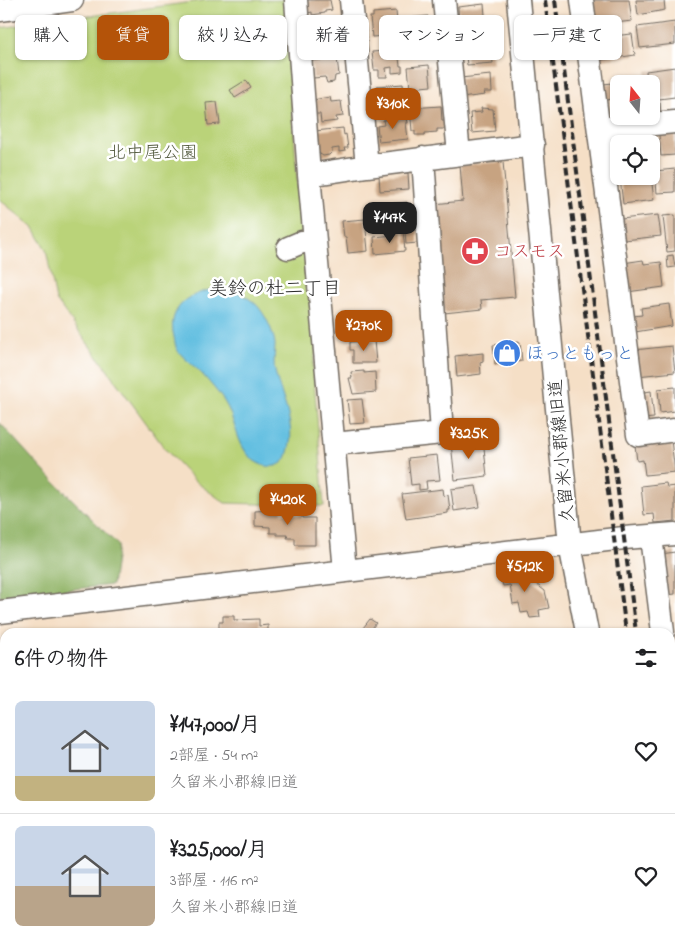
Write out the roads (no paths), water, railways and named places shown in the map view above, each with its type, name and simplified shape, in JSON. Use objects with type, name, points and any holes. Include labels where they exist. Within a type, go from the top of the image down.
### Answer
[{"type":"street","points":[[0,10],[72,0]]},
{"type":"street","points":[[296,0],[309,175],[345,571]]},
{"type":"street","points":[[351,0],[367,166]]},
{"type":"street","points":[[444,0],[459,154]]},
{"type":"street","name":"久留米小郡線旧道","points":[[518,0],[570,545],[586,628]]},
{"type":"street","points":[[582,0],[638,435],[675,430]]},
{"type":"street","points":[[599,130],[675,122]]},
{"type":"street","points":[[309,175],[533,144]]},
{"type":"street","points":[[334,444],[442,433],[423,158]]},
{"type":"street","points":[[288,248],[302,242],[315,241]]},
{"type":"street","points":[[0,612],[624,538],[675,534]]},
{"type":"street","points":[[651,537],[662,628]]},
{"type":"water","points":[[225,288],[235,291],[257,305],[270,326],[273,336],[275,344],[275,371],[291,431],[286,458],[275,466],[259,464],[247,453],[239,439],[224,401],[176,346],[172,325],[174,315],[179,307],[186,300],[204,291]]},
{"type":"railway","points":[[545,0],[625,628]]},
{"type":"railway","points":[[555,0],[635,628]]},
{"type":"place","name":"コスモス","points":[[475,251]]},
{"type":"place","name":"ほっともっと","points":[[507,353]]},
{"type":"district","name":"美鈴の杜二丁目","points":[[275,287]]},
{"type":"park label","name":"北中尾公園","points":[[153,152]]}]
